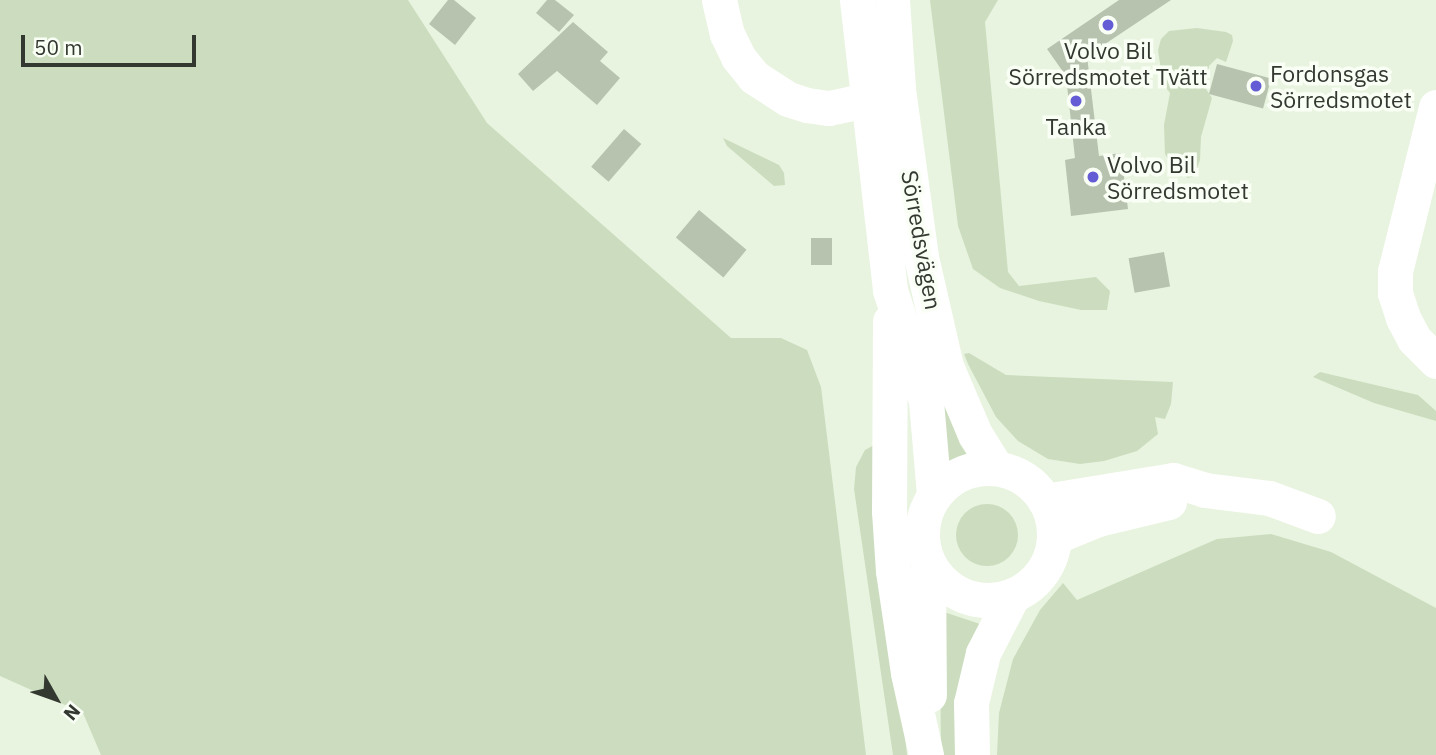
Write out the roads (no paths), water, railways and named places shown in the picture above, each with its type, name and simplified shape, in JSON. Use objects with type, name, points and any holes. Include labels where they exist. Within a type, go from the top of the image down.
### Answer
[{"type":"street","points":[[719,0],[727,34],[738,57],[754,77],[788,99],[807,106],[829,108],[867,100]]},
{"type":"street","name":"Sörredsvägen","points":[[857,0],[890,289],[889,511],[893,570],[908,673],[926,755]]},
{"type":"street","name":"Sörredsvägen","points":[[892,0],[898,89],[921,257],[946,366],[975,434],[996,468]]},
{"type":"street","points":[[1436,107],[1395,271],[1395,293],[1403,318],[1414,339],[1436,361]]},
{"type":"street","name":"Sörredsvägen","points":[[890,289],[926,401],[934,495],[922,528],[922,546],[928,562],[929,723],[933,755]]},
{"type":"street","points":[[928,562],[937,578],[959,594],[985,601],[1013,595],[1039,576],[1050,558],[1054,537],[1051,515],[1045,501],[1024,479],[996,468],[973,470],[958,475],[934,495]]},
{"type":"street","points":[[1045,501],[1172,481],[1205,490],[1269,498],[1318,516]]},
{"type":"street","points":[[1054,537],[1098,519],[1175,501],[1205,490]]},
{"type":"street","points":[[972,755],[971,703],[983,653],[1013,595]]},
{"type":"place","name":"Volvo Bil Sörredsmotet Tvätt","points":[[1108,25]]},
{"type":"place","name":"Fordonsgas Sörredsmotet","points":[[1256,86]]},
{"type":"place","name":"Tanka","points":[[1076,101]]},
{"type":"place","name":"Volvo Bil Sörredsmotet","points":[[1093,177]]}]
